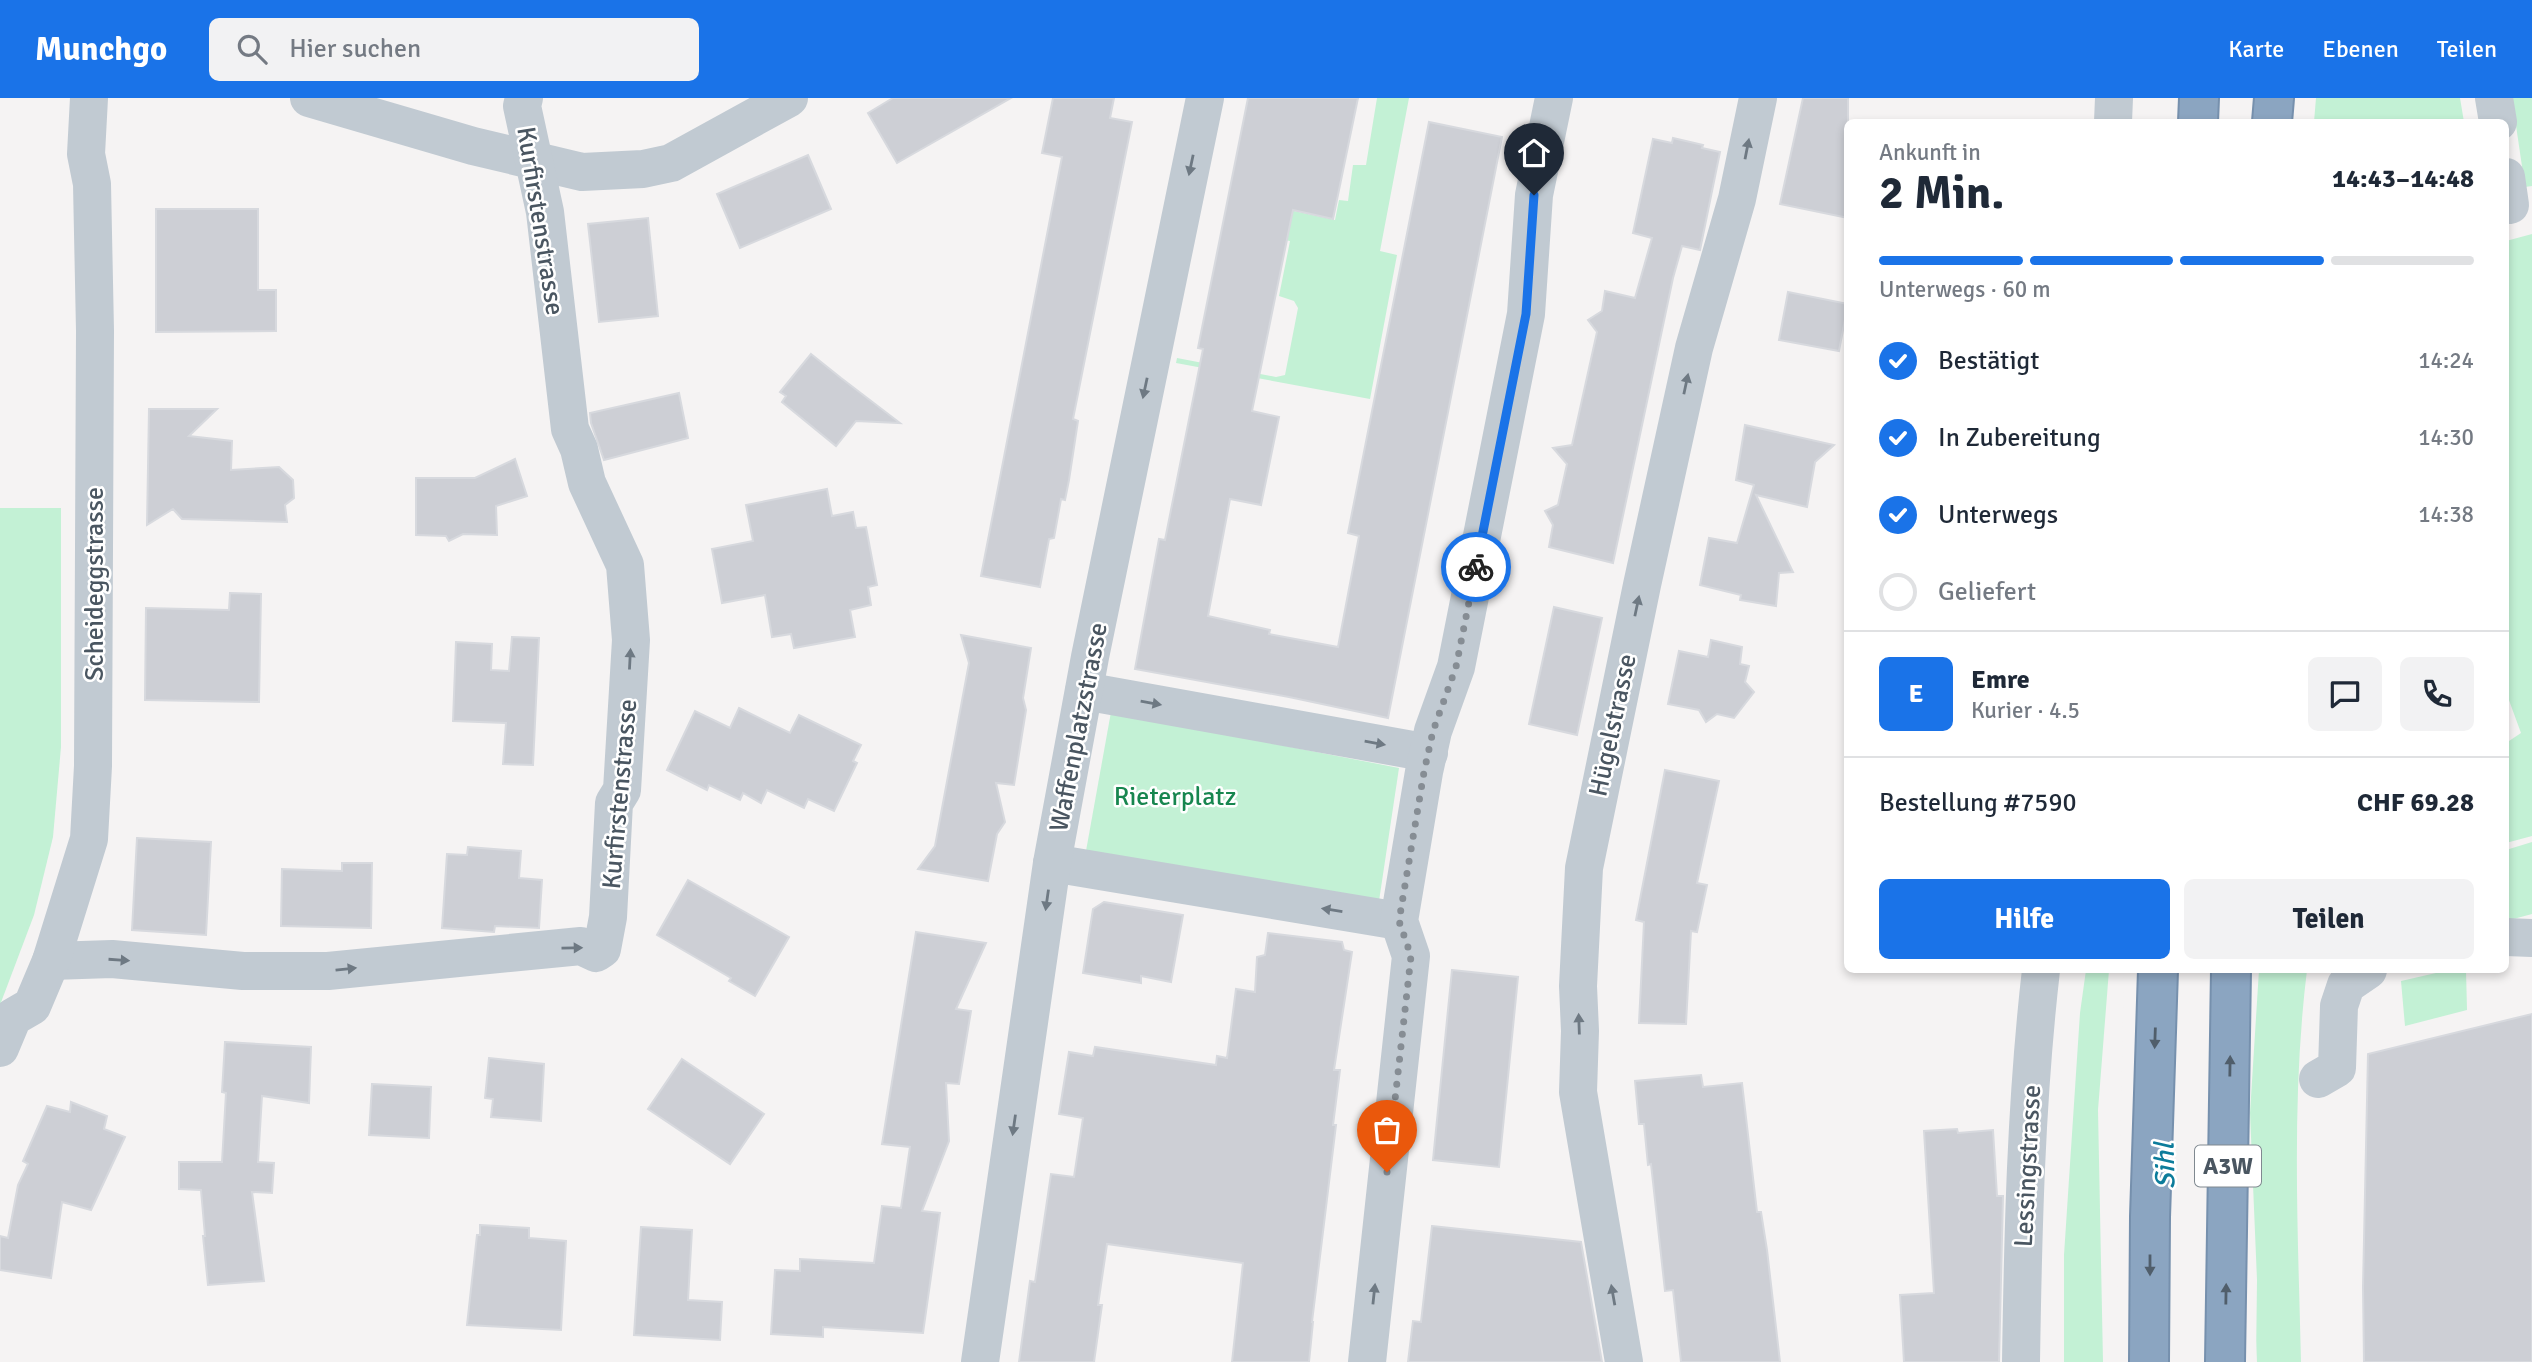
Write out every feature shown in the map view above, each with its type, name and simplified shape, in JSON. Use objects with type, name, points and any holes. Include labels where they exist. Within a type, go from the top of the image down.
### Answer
[{"type":"highway","points":[[2198,119],[2199,98]]},
{"type":"highway","points":[[2272,119],[2273,98]]},
{"type":"highway","points":[[2149,1362],[2150,1217],[2158,973]]},
{"type":"highway","name":"A3W","points":[[2225,1362],[2231,973]]},
{"type":"street","name":"Scheideggstrasse","points":[[0,1048],[13,1017],[32,1006],[51,961],[89,839],[93,766],[95,331],[92,184],[86,154],[89,98]]},
{"type":"street","points":[[309,98],[473,146],[582,172],[643,169],[671,163],[789,98]]},
{"type":"street","name":"Kurfirstenstrasse","points":[[51,961],[112,959],[232,971],[328,971],[581,947],[596,953],[602,950],[608,917],[614,803],[622,790],[625,764],[631,640],[625,565],[587,483],[579,449],[570,429],[545,212],[522,106],[524,98]]},
{"type":"street","name":"Waffenplatzstrasse","points":[[980,1362],[1052,863],[1084,691],[1205,98]]},
{"type":"street","points":[[1367,1362],[1411,956],[1399,921],[1433,731],[1456,667],[1526,314],[1534,195],[1554,98]]},
{"type":"street","name":"Hügelstrasse","points":[[1624,1362],[1578,1092],[1578,986],[1584,868],[1619,691],[1691,361],[1737,200],[1758,98]]},
{"type":"street","points":[[2113,98],[2113,119]]},
{"type":"street","points":[[2494,98],[2498,119]]},
{"type":"street","points":[[1084,691],[1429,753]]},
{"type":"street","points":[[1052,863],[1399,921]]},
{"type":"street","points":[[2509,937],[2532,938]]},
{"type":"street","name":"Lessingstrasse","points":[[2021,1362],[2023,1209],[2040,973]]},
{"type":"street","points":[[2318,1079],[2337,1068],[2339,1006],[2346,985],[2364,973]]},
{"type":"green space","points":[[1377,98],[1409,98],[1380,251],[1397,255],[1370,399],[1176,363],[1177,358],[1276,377],[1285,375],[1298,308],[1294,301],[1279,296],[1290,241],[1243,232],[1248,201],[1335,220],[1339,200],[1348,201],[1353,165],[1366,165]]},
{"type":"green space","points":[[2316,98],[2460,98],[2464,119],[2314,119]]},
{"type":"green space","points":[[2512,98],[2532,98],[2532,186],[2525,187]]},
{"type":"green space","points":[[2532,234],[2532,836],[2509,842],[2509,741],[2521,733],[2509,700],[2509,240]]},
{"type":"green space","points":[[0,508],[61,508],[61,747],[53,837],[34,915],[0,1005]]},
{"type":"green space","name":"Rieterplatz","points":[[1111,712],[1399,768],[1379,901],[1086,851]]},
{"type":"green space","points":[[2532,842],[2532,914],[2509,920],[2509,849]]},
{"type":"green space","points":[[2086,973],[2109,973],[2098,1110],[2103,1362],[2064,1362],[2064,1255],[2080,1013]]},
{"type":"green space","points":[[2256,973],[2307,973],[2297,1116],[2301,1362],[2257,1362],[2246,1113]]},
{"type":"green space","points":[[2436,973],[2466,973],[2467,1010],[2405,1026],[2401,981]]},
{"type":"pier","points":[[2167,98],[2309,98],[2308,119],[2166,119]]},
{"type":"pier","points":[[2124,973],[2259,973],[2250,1113],[2257,1280],[2256,1362],[2116,1362]]},
{"type":"building","points":[[893,98],[1011,98],[897,163],[868,113]]},
{"type":"building","points":[[1053,98],[1114,98],[1110,118],[1132,122],[1073,419],[1078,421],[1069,480],[1065,500],[1061,499],[1054,538],[1049,539],[1040,587],[981,576],[1062,157],[1042,153]]},
{"type":"building","points":[[1248,98],[1358,98],[1333,219],[1293,210],[1252,411],[1279,417],[1261,505],[1230,499],[1208,616],[1270,630],[1269,634],[1338,647],[1359,536],[1348,533],[1429,122],[1502,137],[1388,718],[1135,669],[1159,539],[1165,540],[1203,349],[1198,348]]},
{"type":"building","points":[[1803,98],[1848,98],[1848,119],[1844,119],[1844,217],[1780,204]]},
{"type":"building","points":[[1673,138],[1720,152],[1700,250],[1682,246],[1673,278],[1613,563],[1549,547],[1553,525],[1545,511],[1558,505],[1567,464],[1553,448],[1572,445],[1597,332],[1588,320],[1602,311],[1605,291],[1635,298],[1652,238],[1633,233],[1653,139],[1672,143]]},
{"type":"building","points":[[808,155],[831,209],[740,248],[717,194]]},
{"type":"building","points":[[156,209],[258,209],[258,290],[276,290],[276,331],[156,332]]},
{"type":"building","points":[[648,218],[658,316],[599,322],[588,224]]},
{"type":"building","points":[[1788,292],[1844,303],[1844,325],[1839,351],[1779,340]]},
{"type":"building","points":[[811,354],[900,423],[856,421],[836,446],[782,402],[786,396],[780,392]]},
{"type":"building","points":[[679,393],[688,438],[604,460],[590,413]]},
{"type":"building","points":[[149,409],[217,409],[189,436],[232,441],[231,470],[279,467],[293,480],[294,498],[285,505],[287,522],[182,519],[173,509],[147,525]]},
{"type":"building","points":[[1745,425],[1834,445],[1815,462],[1807,507],[1756,495],[1793,572],[1779,573],[1776,606],[1740,600],[1741,595],[1700,585],[1709,538],[1737,543],[1754,485],[1736,480]]},
{"type":"building","points":[[515,459],[527,496],[496,506],[497,535],[463,534],[449,541],[446,536],[416,535],[416,478],[475,478]]},
{"type":"building","points":[[827,489],[832,516],[853,512],[856,528],[866,527],[877,585],[868,587],[871,605],[850,610],[855,637],[794,648],[791,634],[772,637],[765,595],[722,603],[712,549],[753,541],[746,505]]},
{"type":"building","points":[[230,593],[261,594],[259,702],[145,700],[146,608],[229,610]]},
{"type":"building","points":[[1554,607],[1602,618],[1577,735],[1529,724]]},
{"type":"building","points":[[961,635],[1031,648],[1023,698],[1026,710],[1014,785],[996,783],[1005,822],[997,834],[988,881],[918,869],[935,846],[969,663]]},
{"type":"building","points":[[512,637],[539,638],[533,765],[503,764],[506,723],[453,721],[456,642],[492,644],[491,670],[509,671]]},
{"type":"building","points":[[1711,640],[1742,647],[1740,664],[1749,666],[1745,682],[1754,692],[1734,718],[1717,714],[1706,722],[1699,710],[1668,704],[1679,651],[1708,657]]},
{"type":"building","points":[[739,708],[790,733],[799,715],[861,745],[853,761],[857,763],[834,811],[808,799],[804,808],[767,790],[761,803],[743,793],[740,800],[709,785],[707,790],[667,770],[695,711],[730,728]]},
{"type":"building","points":[[1665,770],[1719,781],[1697,883],[1707,885],[1697,932],[1691,931],[1686,1024],[1639,1023],[1644,922],[1636,920]]},
{"type":"building","points":[[137,838],[211,842],[206,935],[132,930]]},
{"type":"building","points":[[468,847],[521,851],[519,878],[542,880],[539,928],[495,926],[494,932],[442,928],[447,854],[467,855]]},
{"type":"building","points":[[342,863],[372,863],[371,928],[281,926],[282,869],[342,871]]},
{"type":"building","points":[[688,880],[789,937],[755,996],[729,981],[731,978],[657,935]]},
{"type":"building","points":[[1104,902],[1183,915],[1171,982],[1141,976],[1141,983],[1083,973],[1093,909]]},
{"type":"building","points":[[916,932],[986,943],[956,1009],[971,1011],[959,1084],[946,1083],[949,1141],[922,1211],[940,1213],[923,1333],[823,1327],[823,1337],[771,1334],[775,1270],[800,1271],[800,1259],[874,1263],[882,1206],[901,1208],[910,1147],[882,1144]]},
{"type":"building","points":[[1268,933],[1342,942],[1344,950],[1352,952],[1334,1070],[1340,1070],[1333,1125],[1336,1125],[1309,1362],[1232,1362],[1243,1263],[1107,1244],[1098,1305],[1102,1305],[1094,1362],[1019,1362],[1030,1281],[1035,1282],[1051,1174],[1074,1177],[1083,1118],[1059,1114],[1069,1052],[1093,1056],[1095,1047],[1216,1065],[1217,1056],[1227,1058],[1236,989],[1255,992],[1257,957],[1265,955]]},
{"type":"building","points":[[1452,970],[1518,977],[1499,1167],[1433,1160]]},
{"type":"building","points":[[2532,1014],[2532,1362],[2364,1362],[2368,1054]]},
{"type":"building","points":[[225,1042],[311,1047],[309,1103],[262,1096],[258,1162],[274,1163],[272,1193],[252,1192],[264,1281],[208,1285],[201,1190],[179,1189],[179,1162],[222,1162],[226,1093],[222,1092]]},
{"type":"building","points":[[489,1058],[544,1064],[541,1121],[491,1117],[493,1099],[485,1098]]},
{"type":"building","points":[[682,1059],[764,1114],[730,1164],[648,1109]]},
{"type":"building","points":[[1701,1075],[1703,1087],[1742,1083],[1757,1212],[1761,1212],[1767,1250],[1780,1362],[1681,1362],[1673,1290],[1665,1291],[1651,1164],[1648,1165],[1644,1124],[1639,1124],[1635,1081]]},
{"type":"building","points":[[372,1084],[431,1087],[429,1138],[369,1135]]},
{"type":"building","points":[[71,1102],[107,1116],[104,1129],[125,1137],[91,1210],[62,1202],[51,1278],[0,1270],[0,1236],[8,1238],[18,1185],[28,1164],[23,1161],[47,1106],[70,1112]]},
{"type":"building","points":[[1957,1129],[1958,1133],[1993,1130],[1997,1196],[2003,1196],[1999,1362],[1904,1362],[1900,1295],[1934,1293],[1924,1131]]},
{"type":"building","points":[[480,1225],[529,1228],[529,1238],[566,1241],[561,1330],[467,1325]]},
{"type":"building","points":[[1432,1226],[1581,1242],[1602,1362],[1408,1362],[1413,1321],[1421,1322]]},
{"type":"building","points":[[641,1227],[692,1230],[688,1300],[722,1302],[720,1340],[634,1335]]},
{"type":"way so far","points":[[1387,1172],[1411,956],[1399,921],[1424,772],[1433,731],[1456,667],[1476,567]]},
{"type":"route","points":[[1476,567],[1526,314],[1534,195]]},
{"type":"water label","name":"Sihl","points":[[2164,1166]]}]
